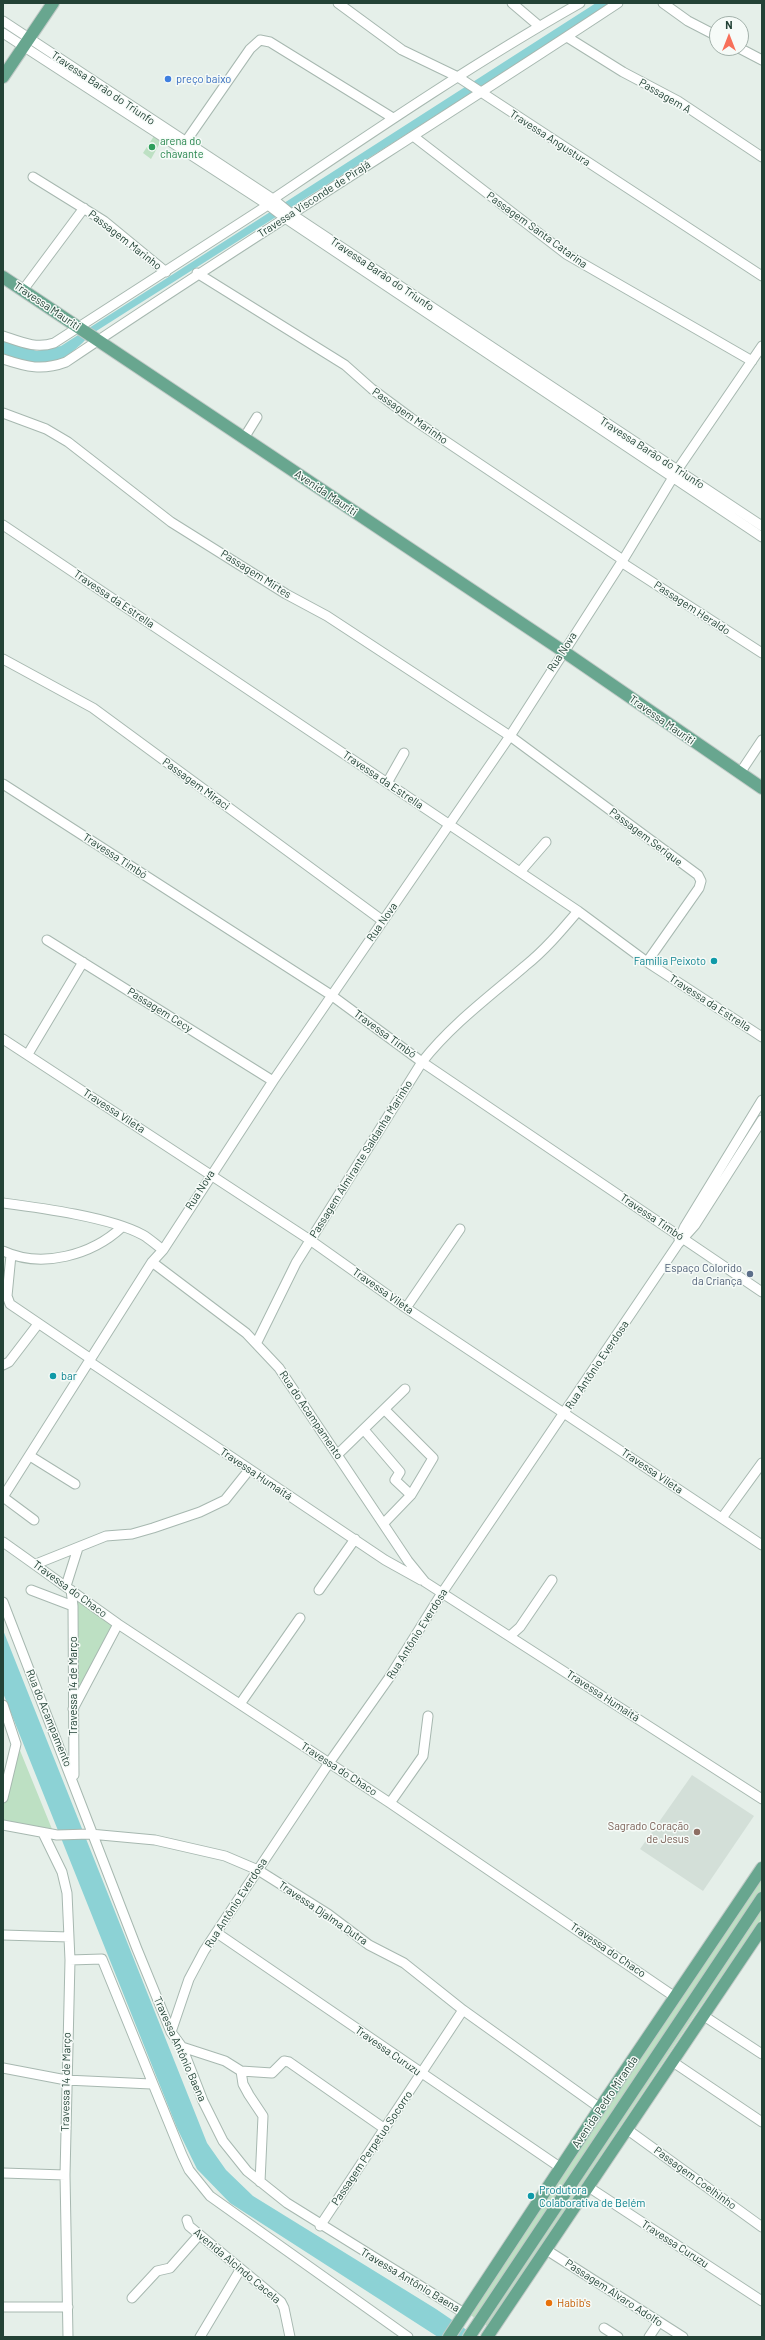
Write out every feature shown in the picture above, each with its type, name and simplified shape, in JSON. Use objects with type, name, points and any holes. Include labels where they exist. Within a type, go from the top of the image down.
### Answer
[{"type":"main road","points":[[3,77],[53,3]]},
{"type":"main road","name":"Travessa Mauriti","points":[[3,277],[87,333]]},
{"type":"main road","name":"Avenida Mauriti","points":[[87,333],[562,651]]},
{"type":"main road","name":"Travessa Mauriti","points":[[562,651],[762,788]]},
{"type":"main road","name":"Avenida Pedro Miranda","points":[[449,2337],[600,2108],[762,1868]]},
{"type":"main road","name":"Avenida Pedro Miranda","points":[[471,2333],[762,1898]]},
{"type":"main road","points":[[490,2336],[587,2186],[628,2130],[762,1928]]},
{"type":"street","name":"Travessa Angustura","points":[[338,3],[402,50],[462,80],[762,276]]},
{"type":"street","points":[[512,3],[540,26]]},
{"type":"street","name":"Travessa Visconde de Pirajá","points":[[3,359],[33,368],[50,368],[66,362],[87,333],[166,272],[273,204],[394,118],[462,80],[540,26],[580,3]]},
{"type":"street","name":"Travessa Visconde de Pirajá","points":[[3,336],[32,345],[46,346],[87,333],[198,273],[618,3]]},
{"type":"street","points":[[663,3],[688,21],[709,32]]},
{"type":"street","name":"Travessa Barão do Triunfo","points":[[3,21],[26,43],[273,204],[751,524],[762,537]]},
{"type":"street","name":"Travessa Barão do Triunfo","points":[[3,34],[26,43]]},
{"type":"street","name":"Passagem A","points":[[567,37],[623,72],[678,101],[762,156]]},
{"type":"street","points":[[183,146],[250,49],[260,40],[270,42],[394,118]]},
{"type":"street","points":[[749,53],[762,60]]},
{"type":"street","name":"Passagem Santa Catarina","points":[[413,136],[571,257],[752,361]]},
{"type":"street","name":"Passagem Marinho","points":[[33,177],[84,208],[166,272]]},
{"type":"street","name":"Passagem Marinho","points":[[23,290],[84,208]]},
{"type":"street","name":"Passagem Marinho","points":[[198,273],[345,365],[372,389],[411,418],[622,561]]},
{"type":"street","name":"Rua Nova","points":[[3,1497],[152,1262],[162,1250],[210,1174],[331,995],[450,825],[510,736],[562,651],[622,561],[675,473],[762,346]]},
{"type":"street","name":"Passagem Mirtes","points":[[3,413],[46,429],[68,442],[171,522],[286,594],[327,616],[510,736]]},
{"type":"street","points":[[244,438],[257,417]]},
{"type":"street","name":"Travessa Barão do Triunfo","points":[[751,524],[762,526]]},
{"type":"street","name":"Travessa da Estrella","points":[[3,525],[578,911],[647,962],[762,1037]]},
{"type":"street","name":"Passagem Heraldo","points":[[622,561],[762,653]]},
{"type":"street","name":"Passagem Miraci","points":[[3,659],[93,708],[383,921]]},
{"type":"street","name":"Passagem Serique","points":[[510,736],[700,878],[699,888],[647,962]]},
{"type":"street","points":[[740,773],[762,740]]},
{"type":"street","points":[[387,783],[404,753]]},
{"type":"street","name":"Travessa Timbó","points":[[3,784],[331,995],[422,1062],[681,1240],[762,1292]]},
{"type":"street","points":[[520,872],[546,842]]},
{"type":"street","name":"Passagem Almirante Saldanha Marinho","points":[[257,1342],[296,1263],[422,1062],[464,1016],[551,943],[578,911]]},
{"type":"street","name":"Passagem Cecy","points":[[46,940],[273,1081]]},
{"type":"street","points":[[28,1054],[83,962]]},
{"type":"street","name":"Travessa Vileta","points":[[3,1039],[310,1240],[406,1308],[565,1412],[762,1545]]},
{"type":"street","name":"Rua Antônio Everdosa","points":[[681,1240],[762,1100]]},
{"type":"street","name":"Rua Antônio Everdosa","points":[[171,2032],[196,1963],[329,1763],[389,1678],[442,1593],[762,1120]]},
{"type":"street","points":[[3,1203],[91,1218],[122,1227],[143,1235],[162,1250]]},
{"type":"street","points":[[7,1253],[42,1260],[67,1256],[111,1237],[122,1227]]},
{"type":"street","points":[[406,1308],[460,1229]]},
{"type":"street","name":"Travessa Humaitá","points":[[7,1253],[8,1300],[13,1307],[249,1470],[385,1560],[425,1582]]},
{"type":"street","name":"Rua do Acampamento","points":[[152,1262],[257,1342],[283,1373],[408,1561],[425,1582],[442,1593]]},
{"type":"street","points":[[3,1365],[9,1362],[38,1324]]},
{"type":"street","points":[[338,1455],[365,1431],[405,1389]]},
{"type":"street","points":[[384,1410],[433,1458],[411,1495],[384,1523]]},
{"type":"street","points":[[365,1431],[400,1472],[396,1480],[411,1495]]},
{"type":"street","points":[[30,1456],[75,1484]]},
{"type":"street","points":[[722,1518],[762,1463]]},
{"type":"street","points":[[36,1564],[106,1536],[132,1534],[200,1512],[225,1500],[249,1470]]},
{"type":"street","points":[[3,1497],[34,1520]]},
{"type":"street","points":[[319,1590],[354,1539]]},
{"type":"street","name":"Travessa do Chaco","points":[[3,1542],[36,1564],[118,1624],[390,1803],[675,1996]]},
{"type":"street","points":[[68,1588],[78,1548]]},
{"type":"street","points":[[510,1636],[520,1627],[552,1580]]},
{"type":"street","name":"Travessa 14 de Março","points":[[68,1588],[72,1606],[74,1783]]},
{"type":"street","points":[[31,1590],[72,1606]]},
{"type":"street","name":"Travessa Humaitá","points":[[442,1593],[762,1800]]},
{"type":"street","name":"Rua do Acampamento","points":[[3,1602],[74,1783],[92,1835]]},
{"type":"street","points":[[240,1704],[300,1618]]},
{"type":"street","points":[[73,1710],[118,1624]]},
{"type":"street","points":[[3,1705],[16,1744],[3,1798]]},
{"type":"street","points":[[390,1803],[423,1756],[428,1716]]},
{"type":"street","name":"Travessa Djalma Dutra","points":[[3,1825],[57,1835],[127,1836],[185,1845],[225,1856],[258,1870],[328,1914],[369,1945],[404,1963],[463,2010],[600,2108]]},
{"type":"street","name":"Travessa 14 de Março","points":[[42,1833],[62,1872],[67,1893],[70,1960],[66,2080],[65,2176],[68,2337]]},
{"type":"street","name":"Travessa Antônio Baena","points":[[92,1835],[171,2032],[182,2047],[215,2127],[233,2155],[260,2182],[320,2226],[463,2314]]},
{"type":"street","name":"Travessa Curuzu","points":[[217,1933],[421,2074],[561,2168]]},
{"type":"street","points":[[3,1935],[68,1937]]},
{"type":"street","points":[[70,1960],[102,1959],[151,2084],[189,2170],[210,2196],[408,2337]]},
{"type":"street","name":"Passagem Perpetuo Socorro","points":[[320,2226],[463,2010]]},
{"type":"street","points":[[704,2016],[762,2054]]},
{"type":"street","points":[[182,2047],[225,2061],[241,2071],[272,2073],[284,2061],[289,2062],[385,2129]]},
{"type":"street","points":[[673,2062],[762,2122]]},
{"type":"street","points":[[3,2068],[66,2080],[151,2084]]},
{"type":"street","points":[[241,2071],[243,2084],[263,2116],[260,2182]]},
{"type":"street","name":"Passagem Coelhinho","points":[[628,2130],[762,2227]]},
{"type":"street","points":[[3,2173],[65,2176]]},
{"type":"street","name":"Travessa Curuzu","points":[[587,2186],[762,2301]]},
{"type":"street","name":"Avenida Alcindo Cacela","points":[[186,2220],[189,2226],[240,2270],[281,2302],[284,2308],[290,2337]]},
{"type":"street","points":[[132,2298],[157,2270],[170,2268],[199,2234]]},
{"type":"street","name":"Passagem Alvaro Adolfo","points":[[545,2249],[683,2337]]},
{"type":"street","points":[[200,2337],[240,2270]]},
{"type":"street","points":[[3,2307],[68,2307]]},
{"type":"street","points":[[649,2337],[660,2322]]},
{"type":"street","points":[[604,2328],[618,2337]]},
{"type":"shaded area","name":"Sagrado Coração de Jesus","points":[[692,1775],[754,1816],[703,1891],[640,1849]]},
{"type":"green space","name":"arena do chavante","points":[[154,136],[161,141],[151,159],[143,153]]},
{"type":"green space","points":[[73,1594],[117,1620],[73,1705]]},
{"type":"green space","points":[[19,1748],[54,1834],[3,1827],[3,1801]]},
{"type":"green space","points":[[762,1874],[762,1892],[476,2319],[468,2313]]},
{"type":"green space","points":[[762,1902],[762,1918],[694,2016],[487,2326],[482,2322]]},
{"type":"water","points":[[596,3],[613,3],[90,335],[68,355],[54,362],[40,365],[3,356],[3,341],[37,351],[61,346]]},
{"type":"water","points":[[3,1630],[207,2143],[226,2170],[253,2196],[436,2309],[477,2337],[438,2337],[230,2203],[197,2169],[177,2128],[3,1693]]},
{"type":"place","name":"preço baixo","points":[[168,79]]},
{"type":"place","name":"arena do chavante","points":[[152,147]]},
{"type":"place","name":"Familia Peixoto","points":[[714,961]]},
{"type":"place","name":"Espaço Colorido da Criança","points":[[750,1274]]},
{"type":"place","name":"bar","points":[[53,1376]]},
{"type":"place","name":"Sagrado Coração de Jesus","points":[[697,1832]]},
{"type":"place","name":"Produtora Colaborativa de Belém","points":[[531,2196]]},
{"type":"place","name":"Habib's","points":[[549,2303]]}]
